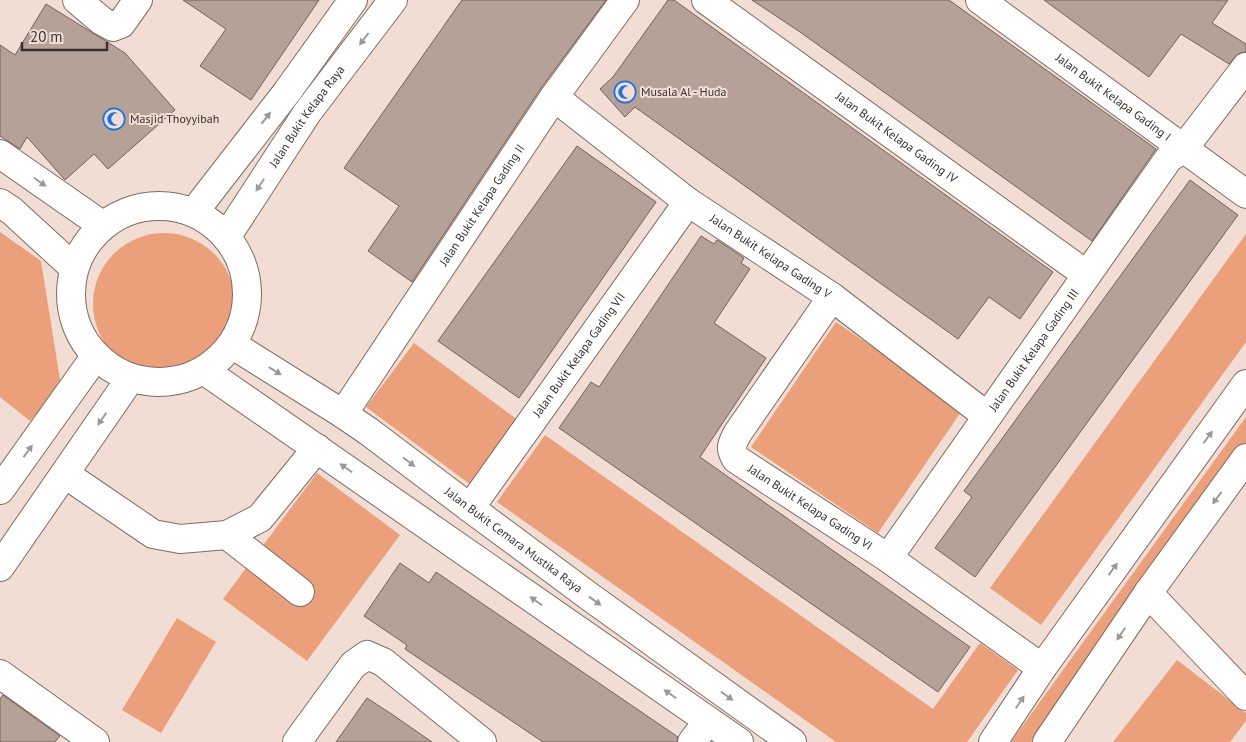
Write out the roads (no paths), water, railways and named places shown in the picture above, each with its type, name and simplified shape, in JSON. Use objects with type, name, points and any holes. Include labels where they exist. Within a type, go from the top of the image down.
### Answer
[{"type":"street","points":[[77,0],[102,21],[113,27],[121,24],[138,0]]},
{"type":"street","points":[[194,212],[287,92],[353,0]]},
{"type":"street","name":"Jalan Bukit Kelapa Raya","points":[[227,236],[307,113],[393,0]]},
{"type":"street","name":"Jalan Bukit Kelapa Gading II","points":[[343,414],[554,97],[625,0]]},
{"type":"street","name":"Jalan Bukit Kelapa Gading IV","points":[[706,0],[1087,275]]},
{"type":"street","name":"Jalan Bukit Kelapa Gading I","points":[[980,0],[1246,194]]},
{"type":"street","name":"Jalan Bukit Kelapa Gading III","points":[[888,558],[1169,158],[1184,148],[1246,67]]},
{"type":"street","name":"Jalan Bukit Kelapa Gading V","points":[[554,97],[688,202],[832,296],[987,416]]},
{"type":"street","points":[[0,154],[102,225]]},
{"type":"street","name":"Jalan Bukit Kelapa Gading VII","points":[[470,508],[688,202]]},
{"type":"street","points":[[0,203],[12,211],[73,267]]},
{"type":"street","points":[[146,206],[194,212],[227,236],[245,270],[248,309],[233,345],[205,371],[168,383],[130,379],[95,358],[72,315],[73,267],[84,244],[102,225],[146,206]]},
{"type":"street","name":"Jalan Bukit Kelapa Gading VI","points":[[832,296],[737,434],[731,452],[736,459],[888,558],[1042,668]]},
{"type":"street","name":"Jalan Bukit Cemara Mustika Raya","points":[[233,345],[343,414],[792,742]]},
{"type":"street","points":[[0,490],[95,358]]},
{"type":"street","points":[[205,371],[738,742]]},
{"type":"street","points":[[0,567],[130,379]]},
{"type":"street","points":[[993,742],[1042,668],[1246,384]]},
{"type":"street","points":[[65,474],[153,534],[180,539],[227,535],[260,518],[317,448]]},
{"type":"street","points":[[1047,742],[1148,593],[1246,458]]},
{"type":"street","points":[[227,535],[300,592]]},
{"type":"street","points":[[1148,593],[1246,696]]},
{"type":"street","points":[[616,656],[634,628]]},
{"type":"street","points":[[296,742],[353,665],[367,655],[383,662],[482,742]]},
{"type":"street","points":[[0,674],[95,742]]},
{"type":"street","points":[[692,742],[708,721]]},
{"type":"place","name":"Musala Al - Huda","points":[[625,92]]},
{"type":"place","name":"Masjid Thoyyibah","points":[[114,119]]}]
